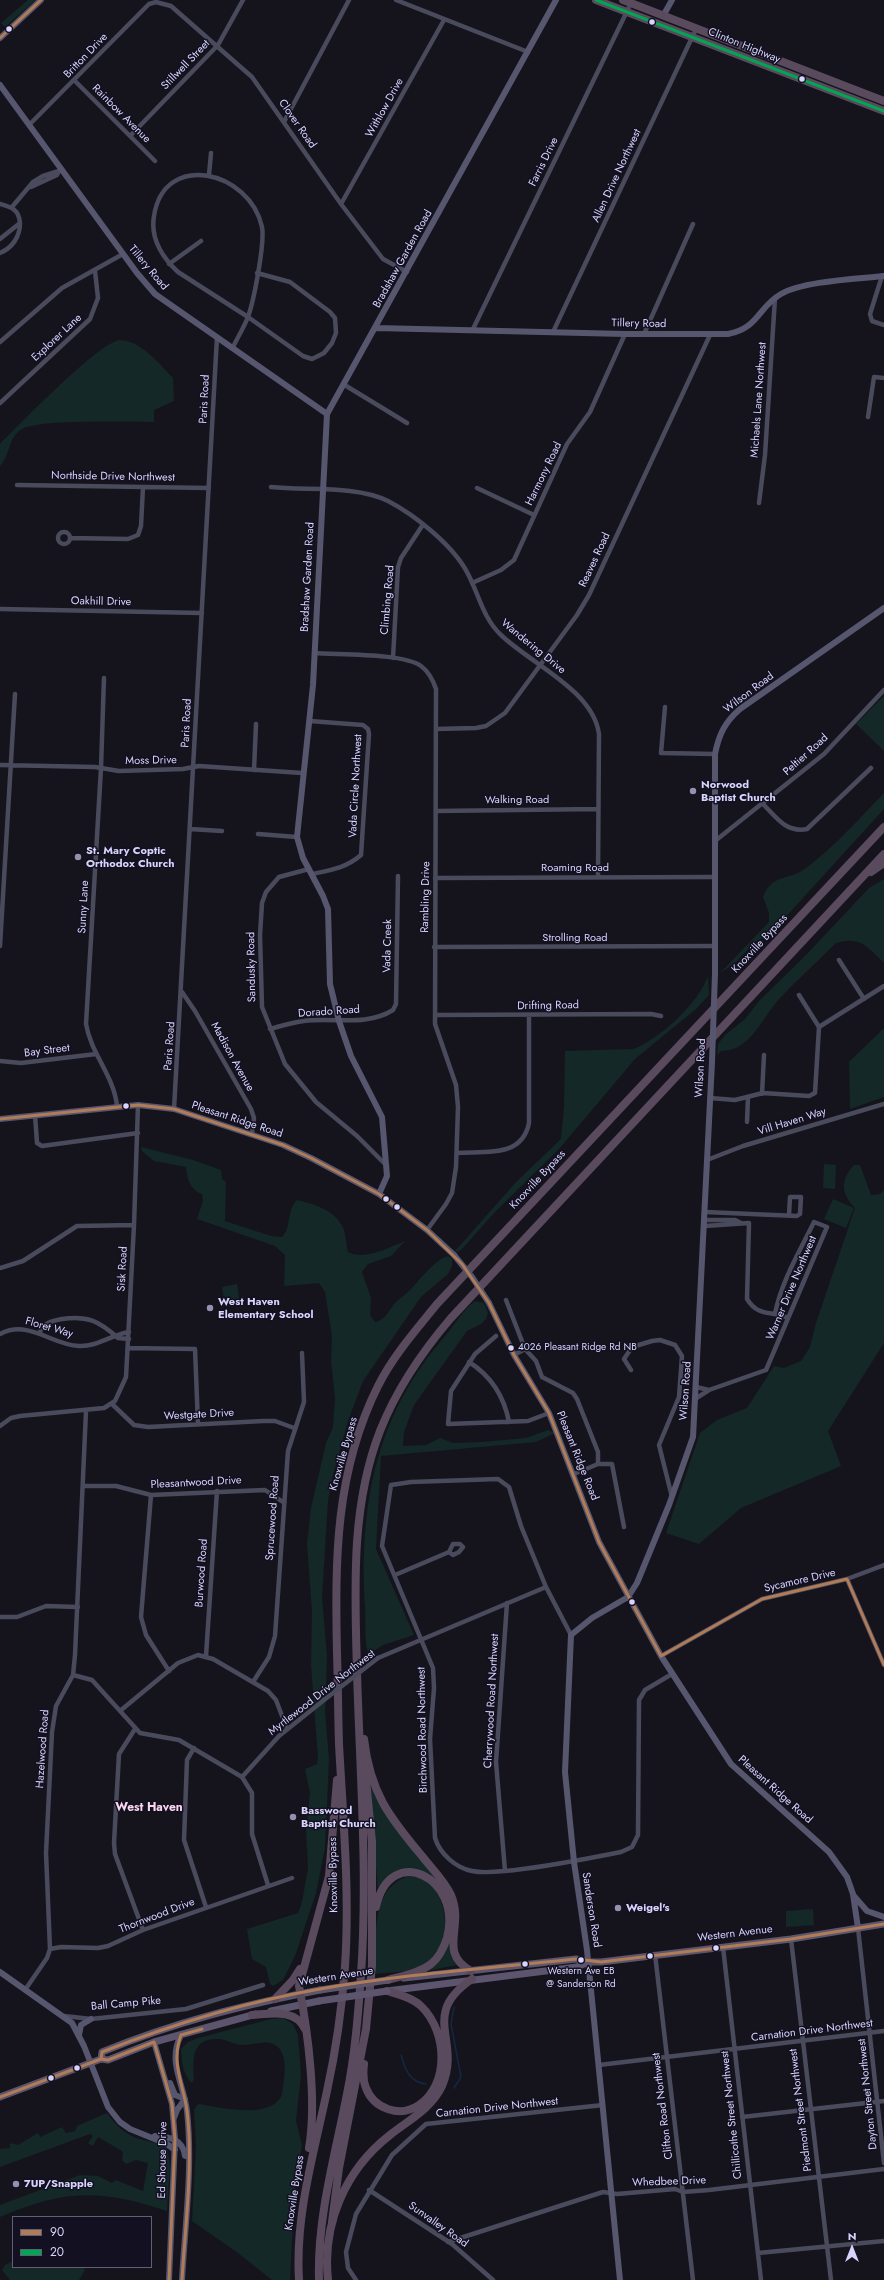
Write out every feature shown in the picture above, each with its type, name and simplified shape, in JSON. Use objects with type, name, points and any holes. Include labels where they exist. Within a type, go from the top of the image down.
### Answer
[{"type":"highway","name":"Clinton Highway","points":[[596,0],[857,102],[884,111]]},
{"type":"highway","name":"Clinton Highway","points":[[623,0],[769,58],[884,101]]},
{"type":"highway","points":[[765,66],[769,58]]},
{"type":"highway","points":[[857,102],[860,92]]},
{"type":"highway","name":"Knoxville Bypass","points":[[299,2280],[299,2237],[303,2202],[328,2088],[345,1967],[346,1851],[339,1742],[336,1602],[339,1522],[347,1474],[360,1430],[379,1386],[404,1345],[437,1304],[884,827]]},
{"type":"highway","points":[[319,2280],[320,2232],[348,2091],[361,1974],[364,1900],[355,1600],[358,1522],[366,1477],[380,1433],[398,1390],[421,1354],[451,1318],[884,854]]},
{"type":"highway","points":[[860,879],[884,863]]},
{"type":"highway","points":[[332,2222],[340,2199],[355,2171],[378,2144],[419,2114],[436,2098],[448,2067],[448,2049],[444,2016],[446,2006],[458,1988],[471,1975],[458,1963],[454,1955],[455,1911],[447,1887],[387,1812],[369,1771],[358,1700]]},
{"type":"highway","points":[[303,2202],[312,2123],[306,2031],[303,2004],[300,1993],[300,1981],[328,1876],[339,1742]]},
{"type":"highway","points":[[365,1749],[372,1842],[372,1966]]},
{"type":"highway","points":[[387,1991],[411,1999],[423,2008],[440,2038],[442,2051],[440,2069],[431,2091],[419,2105],[401,2112],[381,2106],[369,2094],[366,2088],[364,2076],[366,2029],[376,1906],[382,1890],[390,1881],[404,1873],[416,1872],[432,1880],[443,1896],[448,1914],[448,1934],[443,1949],[432,1964],[414,1972],[388,1980]]},
{"type":"highway","points":[[275,1999],[293,1980],[307,1954]]},
{"type":"highway","points":[[252,2015],[284,2014],[291,2016],[301,2022],[306,2031]]},
{"type":"highway","points":[[328,2280],[328,2246],[339,2168],[366,2029]]},
{"type":"main road","name":"Western Avenue","points":[[101,2059],[102,2052],[173,2025],[300,1993],[388,1980],[577,1967],[588,1962],[791,1939],[884,1924]]},
{"type":"main road","name":"Western Avenue","points":[[0,2097],[101,2059],[108,2060],[154,2042],[252,2015],[319,2001],[387,1991],[471,1975]]},
{"type":"main road","points":[[154,2042],[154,2038],[159,2033],[173,2025]]},
{"type":"street","points":[[0,38],[41,0]]},
{"type":"street","name":"Stillwell Street","points":[[131,135],[218,45],[243,0]]},
{"type":"street","points":[[284,122],[349,0]]},
{"type":"street","points":[[396,0],[528,52]]},
{"type":"street","name":"Bradshaw Garden Road","points":[[379,1194],[388,1176],[382,1117],[351,1056],[339,1021],[330,984],[328,909],[310,871],[297,838],[302,773],[310,721],[327,414],[407,272],[556,0]]},
{"type":"street","points":[[663,16],[672,0]]},
{"type":"street","name":"Clover Road","points":[[156,2],[171,6],[218,45],[252,77],[341,204],[383,259],[407,272]]},
{"type":"street","name":"Britton Drive","points":[[30,124],[149,4],[156,2]]},
{"type":"street","name":"Farris Drive","points":[[473,329],[631,3]]},
{"type":"street","name":"Withlow Drive","points":[[341,204],[444,20]]},
{"type":"street","name":"Allen Drive Northwest","points":[[553,332],[696,29]]},
{"type":"street","name":"Rainbow Avenue","points":[[74,81],[131,135],[155,161]]},
{"type":"street","name":"Tillery Road","points":[[0,85],[30,124],[60,171],[154,294],[233,347],[327,414]]},
{"type":"street","points":[[209,175],[211,152]]},
{"type":"street","points":[[12,207],[31,187],[56,175],[60,171]]},
{"type":"street","points":[[233,347],[248,317],[257,273],[263,234],[259,216],[232,184],[209,175],[182,178],[169,186],[158,200],[153,224],[153,233],[156,244],[169,264],[178,272],[248,317],[303,356],[312,359],[324,353],[336,333],[337,325],[330,312],[290,282],[257,273]]},
{"type":"street","points":[[0,204],[12,207],[18,213],[20,223],[16,240],[11,246],[0,253]]},
{"type":"street","points":[[0,239],[20,223]]},
{"type":"street","points":[[644,334],[694,224]]},
{"type":"street","points":[[169,264],[201,241]]},
{"type":"street","points":[[0,342],[62,288],[123,254]]},
{"type":"street","name":"Explorer Lane","points":[[0,403],[90,319],[98,298],[94,271]]},
{"type":"street","points":[[883,276],[870,314],[872,321],[884,325]]},
{"type":"street","name":"Tillery Road","points":[[376,328],[473,329],[625,334],[728,334],[745,328],[755,321],[775,298],[786,292],[800,288],[883,276]]},
{"type":"street","name":"Michaels Lane Northwest","points":[[759,503],[765,455],[775,298]]},
{"type":"street","name":"Harmony Road","points":[[472,583],[500,570],[514,560],[567,444],[590,412],[625,334]]},
{"type":"street","name":"Reaves Road","points":[[436,729],[476,728],[486,726],[505,713],[577,615],[589,595],[710,335]]},
{"type":"street","name":"Paris Road","points":[[174,1109],[182,992],[217,337]]},
{"type":"street","points":[[868,417],[874,377],[884,378]]},
{"type":"street","points":[[343,384],[407,423]]},
{"type":"street","name":"Northside Drive Northwest","points":[[17,485],[210,488]]},
{"type":"street","points":[[70,538],[128,539],[138,535],[141,526],[143,487]]},
{"type":"street","name":"Wandering Drive","points":[[271,487],[323,490],[377,497],[388,502],[422,526],[455,556],[472,583],[484,612],[494,627],[539,666],[580,697],[596,719],[599,738],[598,877]]},
{"type":"street","points":[[477,488],[534,515]]},
{"type":"street","name":"Climbing Road","points":[[393,658],[394,610],[401,558],[422,526]]},
{"type":"street","name":"Wilson Road","points":[[628,1597],[637,1583],[692,1446],[696,1399],[712,1062],[715,973],[715,754],[719,736],[727,721],[736,713],[884,608]]},
{"type":"street","name":"Oakhill Drive","points":[[0,609],[202,613]]},
{"type":"street","name":"Rambling Drive","points":[[314,653],[393,658],[415,663],[430,677],[436,689],[434,947],[435,1024],[457,1094],[457,1153],[452,1193],[427,1230]]},
{"type":"street","name":"Sunny Lane","points":[[104,678],[101,768],[86,1024],[88,1034],[96,1054],[115,1090],[117,1106]]},
{"type":"street","name":"Peltier Road","points":[[716,841],[824,754],[884,690]]},
{"type":"street","points":[[0,946],[8,824],[14,694]]},
{"type":"street","points":[[665,707],[661,753],[715,754]]},
{"type":"street","name":"Vada Circle Northwest","points":[[310,721],[358,724],[368,729],[361,855]]},
{"type":"street","points":[[254,770],[256,724]]},
{"type":"street","name":"Moss Drive","points":[[0,765],[101,768],[119,771],[194,768],[199,766],[302,773]]},
{"type":"street","points":[[763,804],[788,828],[798,830],[807,828],[871,768]]},
{"type":"street","name":"Walking Road","points":[[436,811],[598,809]]},
{"type":"street","points":[[190,829],[222,831]]},
{"type":"street","points":[[258,834],[297,838]]},
{"type":"street","name":"Sandusky Road","points":[[361,855],[351,863],[338,869],[310,871],[279,877],[266,892],[262,903],[260,935],[262,1007],[285,1064],[316,1102],[357,1136],[387,1166]]},
{"type":"street","name":"Vada Creek","points":[[388,1013],[396,1004],[398,876]]},
{"type":"street","name":"Roaming Road","points":[[435,878],[715,877]]},
{"type":"street","name":"Strolling Road","points":[[434,947],[715,946]]},
{"type":"street","points":[[839,960],[864,999]]},
{"type":"street","points":[[819,1027],[884,986]]},
{"type":"street","name":"Madison Avenue","points":[[182,992],[195,1011],[251,1109],[254,1118],[252,1134]]},
{"type":"street","points":[[710,1098],[734,1100],[762,1094],[809,1096],[815,1093],[819,1027],[799,995]]},
{"type":"street","name":"Dorado Road","points":[[270,1028],[304,1020],[339,1021],[363,1019],[388,1013]]},
{"type":"street","name":"Drifting Road","points":[[435,1015],[529,1016],[651,1014],[661,1016]]},
{"type":"street","points":[[457,1153],[508,1149],[517,1146],[524,1139],[530,1123],[529,1016]]},
{"type":"street","name":"Bay Street","points":[[0,1061],[22,1063],[96,1054]]},
{"type":"street","points":[[762,1094],[764,1055]]},
{"type":"street","points":[[747,1122],[748,1097]]},
{"type":"street","name":"Vill Haven Way","points":[[707,1160],[743,1146],[884,1104]]},
{"type":"street","name":"Pleasant Ridge Road","points":[[0,1119],[117,1106],[138,1105],[174,1109],[252,1134],[311,1158],[379,1194],[427,1230],[454,1255],[472,1277],[489,1303],[514,1355],[549,1413],[574,1474],[599,1542],[661,1656],[731,1764],[830,1852],[847,1877],[853,1894],[858,1928]]},
{"type":"street","name":"Sisk Road","points":[[112,1404],[123,1385],[129,1339],[138,1105]]},
{"type":"street","points":[[35,1115],[37,1143],[42,1146],[125,1136],[138,1133]]},
{"type":"street","points":[[705,1212],[789,1215],[800,1214],[801,1197],[790,1197],[789,1215]]},
{"type":"street","name":"Warner Drive Northwest","points":[[696,1399],[709,1390],[766,1370],[827,1227],[814,1222],[777,1303],[775,1314]]},
{"type":"street","points":[[705,1223],[735,1226],[741,1223],[749,1223],[750,1236],[747,1299],[756,1310],[788,1318]]},
{"type":"street","points":[[0,1268],[23,1261],[77,1226],[134,1225]]},
{"type":"street","points":[[506,1300],[525,1349],[536,1361],[542,1377],[573,1393],[577,1399],[598,1452],[598,1464]]},
{"type":"street","points":[[39,1333],[43,1326],[50,1321],[84,1317],[108,1328],[115,1336]]},
{"type":"street","name":"Floret Way","points":[[0,1334],[13,1328],[24,1328],[79,1346],[129,1332]]},
{"type":"street","name":"Floret Way","points":[[115,1336],[118,1338],[129,1339]]},
{"type":"street","points":[[496,1336],[482,1346],[469,1362],[450,1391],[448,1424],[528,1421],[549,1413]]},
{"type":"street","points":[[631,1370],[624,1359],[625,1355],[632,1347],[652,1340],[660,1340],[675,1345],[682,1356],[679,1397],[659,1445],[672,1497]]},
{"type":"street","points":[[128,1348],[195,1349],[198,1424]]},
{"type":"street","points":[[514,1355],[525,1349]]},
{"type":"street","name":"Sprucewood Road","points":[[253,1682],[269,1656],[275,1636],[283,1502],[288,1452],[294,1428],[304,1402],[302,1353]]},
{"type":"street","points":[[469,1362],[493,1383],[506,1406],[509,1422]]},
{"type":"street","points":[[696,1387],[709,1390]]},
{"type":"street","points":[[0,1426],[11,1418],[29,1415],[86,1411],[104,1408],[112,1404]]},
{"type":"street","name":"Westgate Drive","points":[[112,1404],[134,1425],[148,1427],[263,1420],[275,1421],[294,1428]]},
{"type":"street","name":"Hazelwood Road","points":[[25,1990],[47,1958],[50,1949],[46,1853],[52,1732],[56,1706],[73,1675],[78,1607],[86,1411]]},
{"type":"street","points":[[574,1474],[598,1464],[612,1464],[624,1527]]},
{"type":"street","name":"Birchwood Road Northwest","points":[[546,1587],[521,1526],[509,1487],[498,1479],[411,1482],[391,1485],[382,1546],[431,1660],[434,1677],[430,1739],[435,1838],[440,1850],[464,1869],[476,1872],[505,1871],[574,1862],[627,1850],[637,1840],[637,1707],[645,1690],[672,1674]]},
{"type":"street","name":"Pleasantwood Drive","points":[[83,1486],[116,1486],[151,1495],[265,1490],[283,1502]]},
{"type":"street","name":"Burwood Road","points":[[206,1656],[217,1491]]},
{"type":"street","points":[[151,1495],[141,1616],[146,1635],[169,1670]]},
{"type":"street","points":[[395,1575],[449,1552]]},
{"type":"street","name":"Sycamore Drive","points":[[661,1656],[762,1599],[847,1579],[884,1565]]},
{"type":"street","points":[[847,1579],[884,1665]]},
{"type":"street","points":[[546,1587],[571,1635],[592,1618],[628,1597]]},
{"type":"street","name":"Myrtlewood Drive Northwest","points":[[242,1777],[288,1729],[378,1658],[421,1638],[546,1587]]},
{"type":"street","name":"Cherrywood Road Northwest","points":[[505,1871],[496,1762],[507,1603]]},
{"type":"street","points":[[0,1617],[17,1617],[46,1606],[78,1607]]},
{"type":"street","name":"Sanderson Road","points":[[571,1635],[565,1772],[574,1862],[600,2065],[620,2280]]},
{"type":"street","points":[[120,1711],[184,1659],[198,1655],[206,1656],[253,1682],[274,1696],[288,1729]]},
{"type":"street","points":[[73,1675],[92,1680],[140,1733],[179,1740],[230,1772],[242,1777],[252,1793],[252,1834],[268,1885]]},
{"type":"street","points":[[135,1729],[120,1754],[114,1843],[115,1854],[143,1930]]},
{"type":"street","points":[[194,1748],[187,1760],[184,1840],[206,1907]]},
{"type":"street","name":"Thornwood Drive","points":[[50,1949],[60,1947],[98,1948],[206,1907],[292,1878]]},
{"type":"street","points":[[853,1894],[867,1911],[884,1917]]},
{"type":"street","name":"Dayton Street Northwest","points":[[858,1928],[871,2032],[884,2163]]},
{"type":"street","name":"Piedmont Street Northwest","points":[[791,1939],[831,2280]]},
{"type":"street","name":"Chillicothe Street Northwest","points":[[723,1947],[749,2186],[761,2280]]},
{"type":"street","name":"Clifton Road Northwest","points":[[655,1954],[693,2280]]},
{"type":"street","name":"Ball Camp Pike","points":[[0,1972],[64,2016],[91,2018],[194,2008],[263,1985]]},
{"type":"street","points":[[64,2016],[72,2023],[79,2035],[108,2107],[113,2114],[130,2129],[167,2144],[175,2150]]},
{"type":"street","points":[[79,2035],[81,2025],[91,2018]]},
{"type":"street","name":"Carnation Drive Northwest","points":[[600,2065],[884,2031]]},
{"type":"street","points":[[180,2035],[175,2045],[174,2057],[186,2099],[188,2129],[188,2184],[182,2280]]},
{"type":"street","name":"Ed Shouse Drive","points":[[154,2042],[172,2104],[174,2119],[175,2150],[169,2280]]},
{"type":"street","points":[[159,2060],[174,2093],[186,2099]]},
{"type":"street","points":[[174,2119],[177,2110],[186,2099]]},
{"type":"street","points":[[742,2117],[884,2101]]},
{"type":"street","name":"Carnation Drive Northwest","points":[[356,2280],[348,2268],[346,2252],[356,2214],[369,2190],[392,2155],[426,2124],[603,2105]]},
{"type":"street","points":[[146,2136],[175,2139],[183,2147],[188,2184]]},
{"type":"street","name":"Whedbee Drive","points":[[448,2242],[603,2192],[612,2194],[675,2189],[683,2192],[749,2186],[884,2169]]},
{"type":"street","name":"Sunvalley Road","points":[[369,2190],[448,2242],[493,2280]]},
{"type":"street","points":[[456,2248],[461,2239]]},
{"type":"street","points":[[758,2252],[884,2241]]},
{"type":"green space","points":[[28,0],[36,0],[5,27],[1,23]]},
{"type":"green space","points":[[119,340],[127,341],[142,348],[149,353],[173,378],[174,401],[154,410],[154,422],[65,422],[32,426],[22,429],[17,432],[14,437],[6,457],[0,466],[0,444],[76,370],[108,345]]},
{"type":"green space","points":[[884,696],[884,751],[856,724]]},
{"type":"green space","points":[[884,793],[884,809],[772,932],[755,942],[734,964],[720,973],[769,922],[769,913],[763,897],[771,884],[782,878],[800,872],[817,860]]},
{"type":"green space","points":[[884,879],[884,963],[863,944],[851,941],[836,943],[780,998],[755,1032],[748,1039],[740,1046],[731,1050],[721,1051],[717,1055],[718,1044],[725,1035],[745,1019],[760,1000],[806,955],[869,888]]},
{"type":"green space","points":[[708,976],[709,995],[696,1009],[635,1059],[559,1149],[495,1212],[462,1249],[458,1252],[455,1251],[517,1181],[561,1139],[564,1107],[565,1051],[634,1049],[644,1044],[655,1037],[687,1009],[703,987]]},
{"type":"green space","points":[[884,1028],[884,1097],[850,1109],[849,1062]]},
{"type":"green space","points":[[141,1147],[193,1160],[221,1170],[222,1179],[226,1182],[225,1221],[271,1236],[282,1237],[287,1229],[291,1209],[297,1200],[322,1208],[333,1214],[343,1227],[348,1252],[362,1255],[369,1254],[405,1241],[391,1256],[368,1264],[362,1272],[371,1298],[370,1315],[375,1322],[382,1319],[396,1302],[407,1293],[437,1262],[448,1256],[452,1259],[452,1266],[448,1274],[421,1297],[363,1381],[348,1421],[333,1475],[328,1501],[322,1597],[327,1657],[325,1712],[329,1759],[325,1848],[316,1893],[295,1956],[283,1980],[273,1986],[270,1984],[266,1967],[252,1959],[247,1929],[298,1913],[302,1902],[308,1868],[306,1831],[310,1793],[305,1769],[317,1764],[318,1757],[311,1665],[312,1611],[307,1544],[311,1508],[326,1443],[333,1427],[335,1398],[331,1360],[332,1336],[325,1292],[319,1283],[284,1286],[285,1255],[275,1246],[197,1219],[203,1201],[202,1194],[195,1190],[190,1184],[186,1167],[154,1161],[142,1151]]},
{"type":"green space","points":[[824,1164],[836,1165],[835,1189],[823,1188]]},
{"type":"green space","points":[[854,1165],[860,1165],[871,1195],[880,1194],[884,1190],[884,1343],[828,1431],[841,1466],[741,1508],[699,1544],[666,1533],[700,1433],[717,1420],[747,1408],[774,1366],[784,1368],[801,1361],[810,1347],[816,1323],[855,1208],[850,1203],[844,1187],[846,1176]]},
{"type":"green space","points":[[833,1199],[854,1208],[846,1228],[824,1219]]},
{"type":"green space","points":[[237,1284],[240,1304],[225,1306],[222,1287]]},
{"type":"green space","points":[[475,1301],[484,1303],[488,1313],[486,1319],[481,1324],[467,1331],[414,1405],[404,1432],[403,1446],[426,1445],[440,1438],[453,1443],[482,1442],[526,1438],[548,1430],[555,1433],[536,1442],[381,1456],[376,1549],[414,1635],[383,1645],[369,1654],[366,1645],[364,1568],[365,1532],[377,1462],[388,1429],[403,1396],[422,1365],[463,1312]]},
{"type":"green space","points":[[369,1781],[392,1824],[446,1891],[453,1912],[451,1951],[457,1965],[426,1971],[443,1951],[451,1930],[450,1908],[442,1889],[430,1875],[414,1869],[396,1874],[378,1891]]},
{"type":"green space","points":[[409,1876],[426,1880],[434,1888],[440,1898],[445,1922],[441,1946],[435,1956],[420,1967],[401,1972],[376,1974],[376,1931],[381,1904],[387,1892],[396,1883]]},
{"type":"green space","points":[[813,1909],[814,1925],[786,1927],[786,1911]]},
{"type":"green space","points":[[283,2018],[293,2024],[298,2035],[301,2075],[296,2121],[302,2145],[294,2198],[290,2280],[272,2280],[238,2253],[192,2221],[196,2146],[194,2110],[197,2105],[200,2104],[220,2108],[255,2110],[266,2108],[274,2104],[281,2097],[283,2090],[285,2067],[281,2050],[274,2044],[266,2042],[243,2045],[220,2039],[210,2039],[198,2046],[195,2051],[193,2064],[194,2079],[192,2083],[186,2076],[182,2062],[181,2049],[188,2042],[198,2038],[271,2019]]},
{"type":"green space","points":[[107,2113],[117,2126],[129,2135],[160,2144],[167,2148],[170,2165],[167,2211],[122,2199],[83,2195],[44,2201],[0,2217],[0,2205],[80,2175],[98,2176],[112,2183],[116,2180],[143,2191],[148,2163],[136,2160],[126,2164],[122,2160],[122,2151],[98,2137],[93,2146],[88,2143],[93,2136],[90,2134],[0,2167],[0,2149],[10,2148],[10,2143],[18,2145],[38,2133],[40,2137],[62,2127],[66,2133],[75,2131],[77,2126]]},
{"type":"green space","points":[[12,2262],[12,2268],[84,2268],[85,2270],[79,2280],[10,2280],[2,2270],[5,2265]]},
{"type":"waterway","points":[[454,2007],[451,2024],[461,2077],[454,2088]]},
{"type":"waterway","points":[[401,2055],[406,2070],[412,2078],[415,2081],[426,2084]]},
{"type":"transit line","name":"90","points":[[0,38],[41,0]]},
{"type":"transit line","name":"20","points":[[596,0],[884,111]]},
{"type":"transit line","name":"90","points":[[0,1119],[138,1105],[174,1109],[283,1145],[379,1194],[427,1230],[462,1264],[489,1303],[514,1355],[549,1413],[599,1542],[661,1656],[762,1599],[847,1579],[884,1665]]},
{"type":"transit line","name":"90","points":[[101,2059],[102,2052],[182,2023],[264,2000],[320,1989],[416,1975],[576,1959],[601,1962],[791,1939],[884,1924]]},
{"type":"transit line","name":"90","points":[[182,2280],[188,2188],[189,2134],[186,2104],[179,2076],[177,2052],[181,2035],[202,2029]]},
{"type":"transit line","name":"90","points":[[0,2097],[101,2059],[108,2060],[154,2042],[172,2104],[175,2139],[169,2280]]},
{"type":"place","name":"Norwood Baptist Church","points":[[693,791]]},
{"type":"place","name":"St. Mary Coptic Orthodox Church","points":[[78,857]]},
{"type":"place","name":"West Haven Elementary School","points":[[210,1308]]},
{"type":"place","name":"4026 Pleasant Ridge Rd NB","points":[[511,1348]]},
{"type":"place","name":"Basswood Baptist Church","points":[[293,1817]]},
{"type":"place","name":"Weigel's","points":[[618,1908]]},
{"type":"place","name":"Western Ave EB @ Sanderson Rd","points":[[581,1960]]},
{"type":"place","name":"7UP/Snapple","points":[[16,2184]]},
{"type":"district","name":"West Haven","points":[[149,1808]]}]
